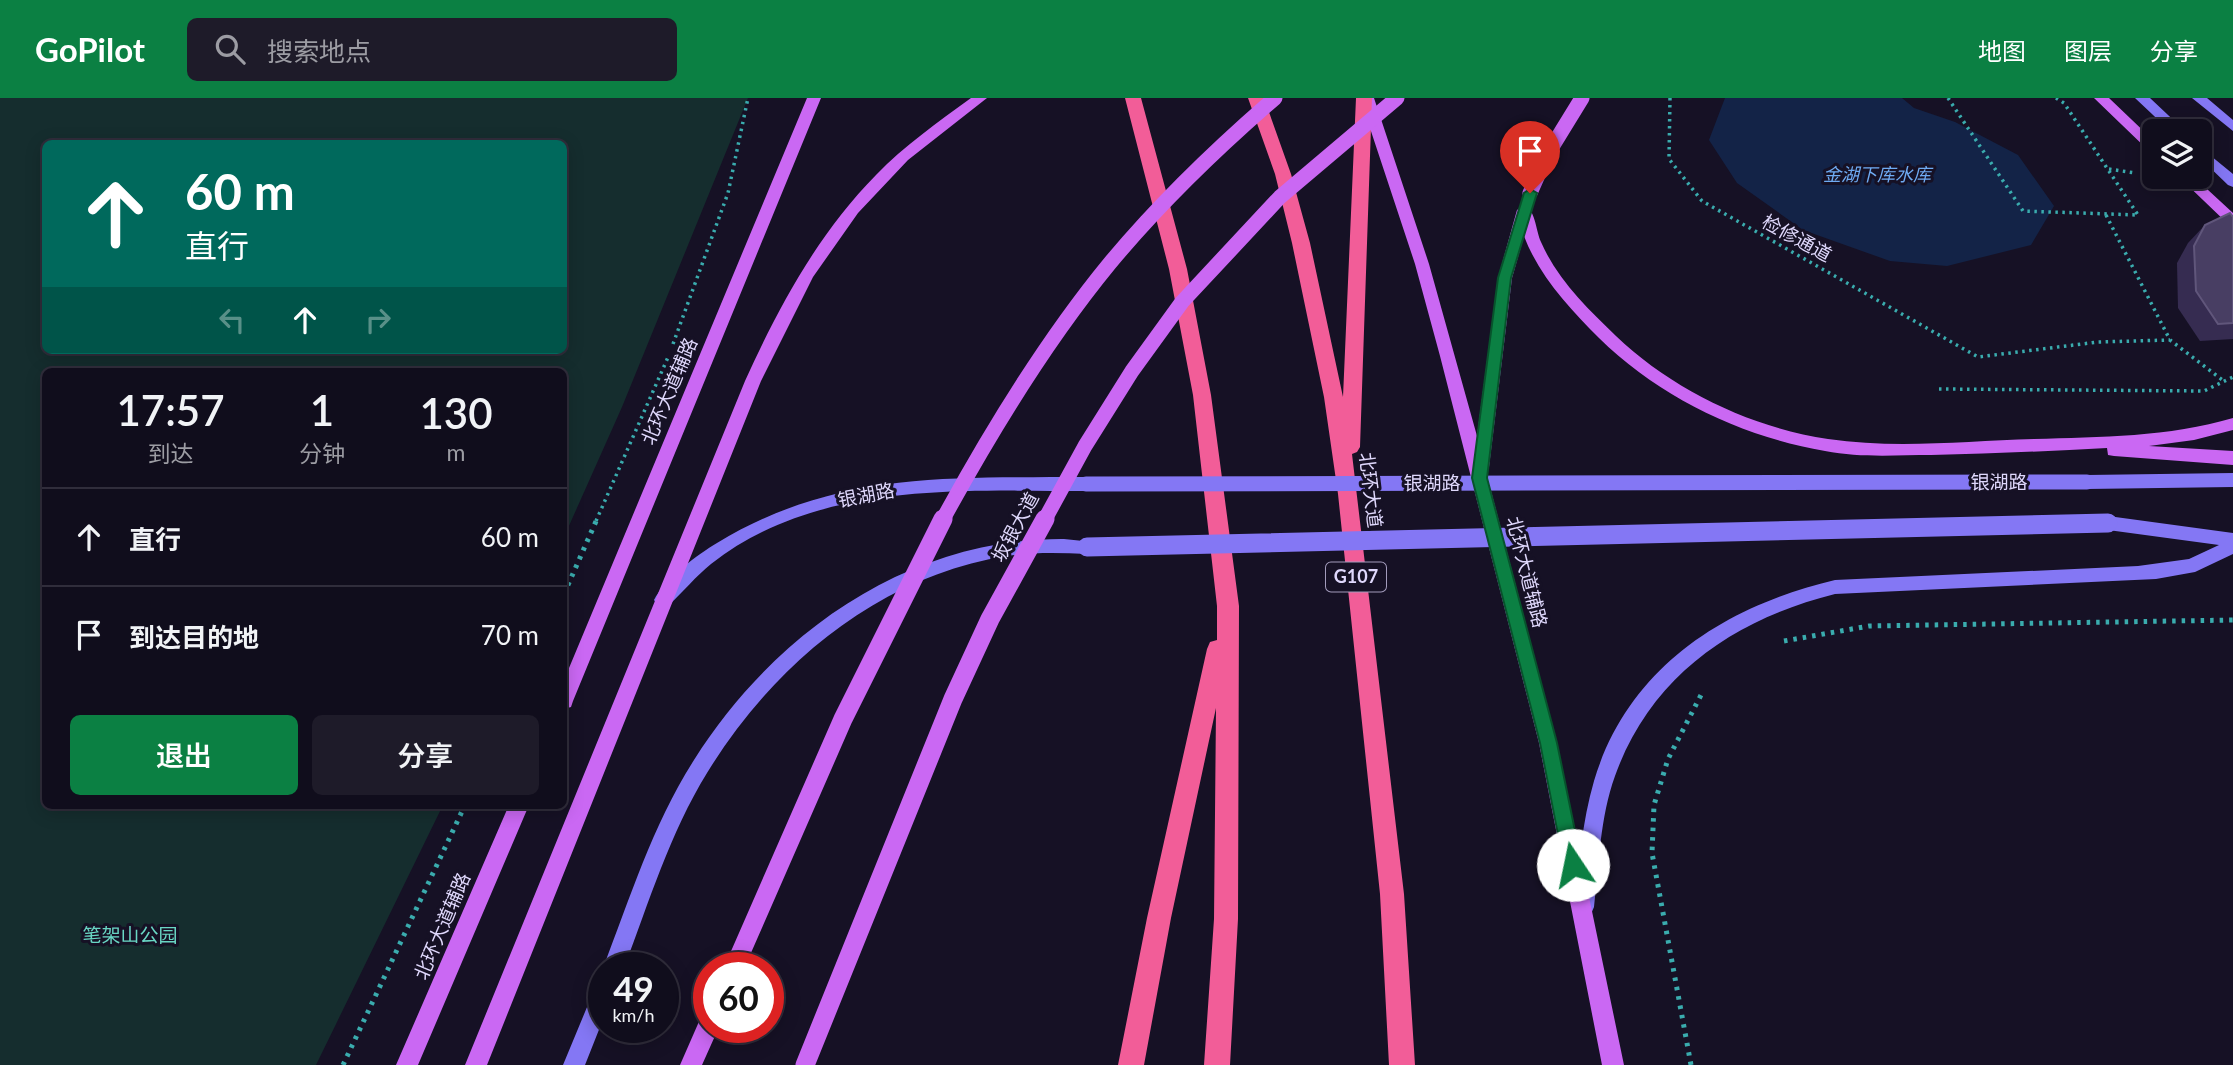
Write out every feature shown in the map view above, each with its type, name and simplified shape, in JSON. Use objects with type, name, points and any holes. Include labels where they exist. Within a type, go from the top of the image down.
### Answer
[{"type":"highway","points":[[1133,98],[1181,282],[1202,396],[1228,606],[1226,919],[1217,1065]]},
{"type":"highway","name":"北环大道","points":[[1256,98],[1283,174],[1301,243],[1333,397],[1348,494],[1392,894],[1402,1065]]},
{"type":"highway","points":[[1348,494],[1366,98]]},
{"type":"highway","points":[[1131,1065],[1159,918],[1228,606]]},
{"type":"main road","name":"北环大道辅路","points":[[567,694],[814,98]]},
{"type":"main road","points":[[476,1065],[764,352],[808,272],[858,203],[906,154],[980,98]]},
{"type":"main road","points":[[741,952],[870,658],[931,541],[1023,383],[1064,323],[1152,216],[1225,142],[1275,98]]},
{"type":"main road","name":"北环大道辅路","points":[[1366,98],[1422,264],[1548,743],[1613,1065]]},
{"type":"main road","name":"坂银大道","points":[[805,1065],[953,699],[979,642],[1118,392],[1182,303],[1232,246],[1280,197],[1397,98]]},
{"type":"main road","points":[[1480,478],[1505,278],[1530,193],[1547,155],[1582,98]]},
{"type":"main road","points":[[2101,98],[2142,137]]},
{"type":"main road","points":[[2199,189],[2233,221]]},
{"type":"main road","points":[[1524,210],[1527,225],[1546,264],[1600,330],[1650,372],[1719,411],[1793,438],[1863,449],[2045,445],[2173,437],[2208,432],[2233,424]]},
{"type":"main road","points":[[2045,445],[2233,458]]},
{"type":"main road","name":"北环大道辅路","points":[[407,1065],[517,809]]},
{"type":"main road","points":[[691,1065],[701,1043]]},
{"type":"street","points":[[2142,98],[2165,119]]},
{"type":"street","points":[[2199,98],[2233,127]]},
{"type":"street","points":[[2212,162],[2233,182]]},
{"type":"street","name":"银湖路","points":[[663,601],[705,559],[756,528],[811,507],[867,492],[927,485],[2233,480]]},
{"type":"street","points":[[618,952],[673,816],[694,777],[744,706],[771,675],[800,647],[858,602],[882,589],[939,566],[998,550],[2108,523],[2233,540]]},
{"type":"street","points":[[1583,914],[1593,823],[1606,775],[1627,729],[1651,693],[1684,657],[1718,631],[1754,613],[1834,587],[1879,582],[1927,583],[2142,572],[2190,566],[2233,546]]},
{"type":"street","points":[[574,1065],[588,1030]]},
{"type":"path","points":[[567,587],[672,349],[722,219],[743,142],[748,98]]},
{"type":"path","name":"检修通道","points":[[1670,98],[1669,159],[1702,201],[1978,357],[2098,342],[2170,340]]},
{"type":"path","points":[[1948,98],[2022,211],[2138,215],[2064,103],[2056,98]]},
{"type":"path","points":[[2106,214],[2170,340],[2225,382]]},
{"type":"path","points":[[1939,389],[2204,391],[2233,377]]},
{"type":"path","points":[[1774,645],[1784,640],[1869,626],[2233,620]]},
{"type":"path","points":[[1691,1065],[1652,853],[1654,805],[1668,759],[1698,697],[1707,689]]},
{"type":"path","points":[[344,1065],[463,809]]},
{"type":"green space","name":"笔架山公园","points":[[0,98],[748,98],[622,407],[567,530],[567,368],[42,368],[42,809],[441,809],[316,1065],[0,1065]]},
{"type":"water","name":"金湖下库水库","points":[[1725,98],[1902,98],[1914,108],[1955,122],[2018,155],[2054,206],[2031,245],[1947,266],[1890,261],[1803,230],[1737,183],[1709,140]]},
{"type":"building","points":[[2230,213],[2233,217],[2233,323],[2218,324],[2196,291],[2194,246],[2205,225]]},
{"type":"route","points":[[1530,193],[1505,278],[1480,478],[1548,743],[1573,865]]}]
